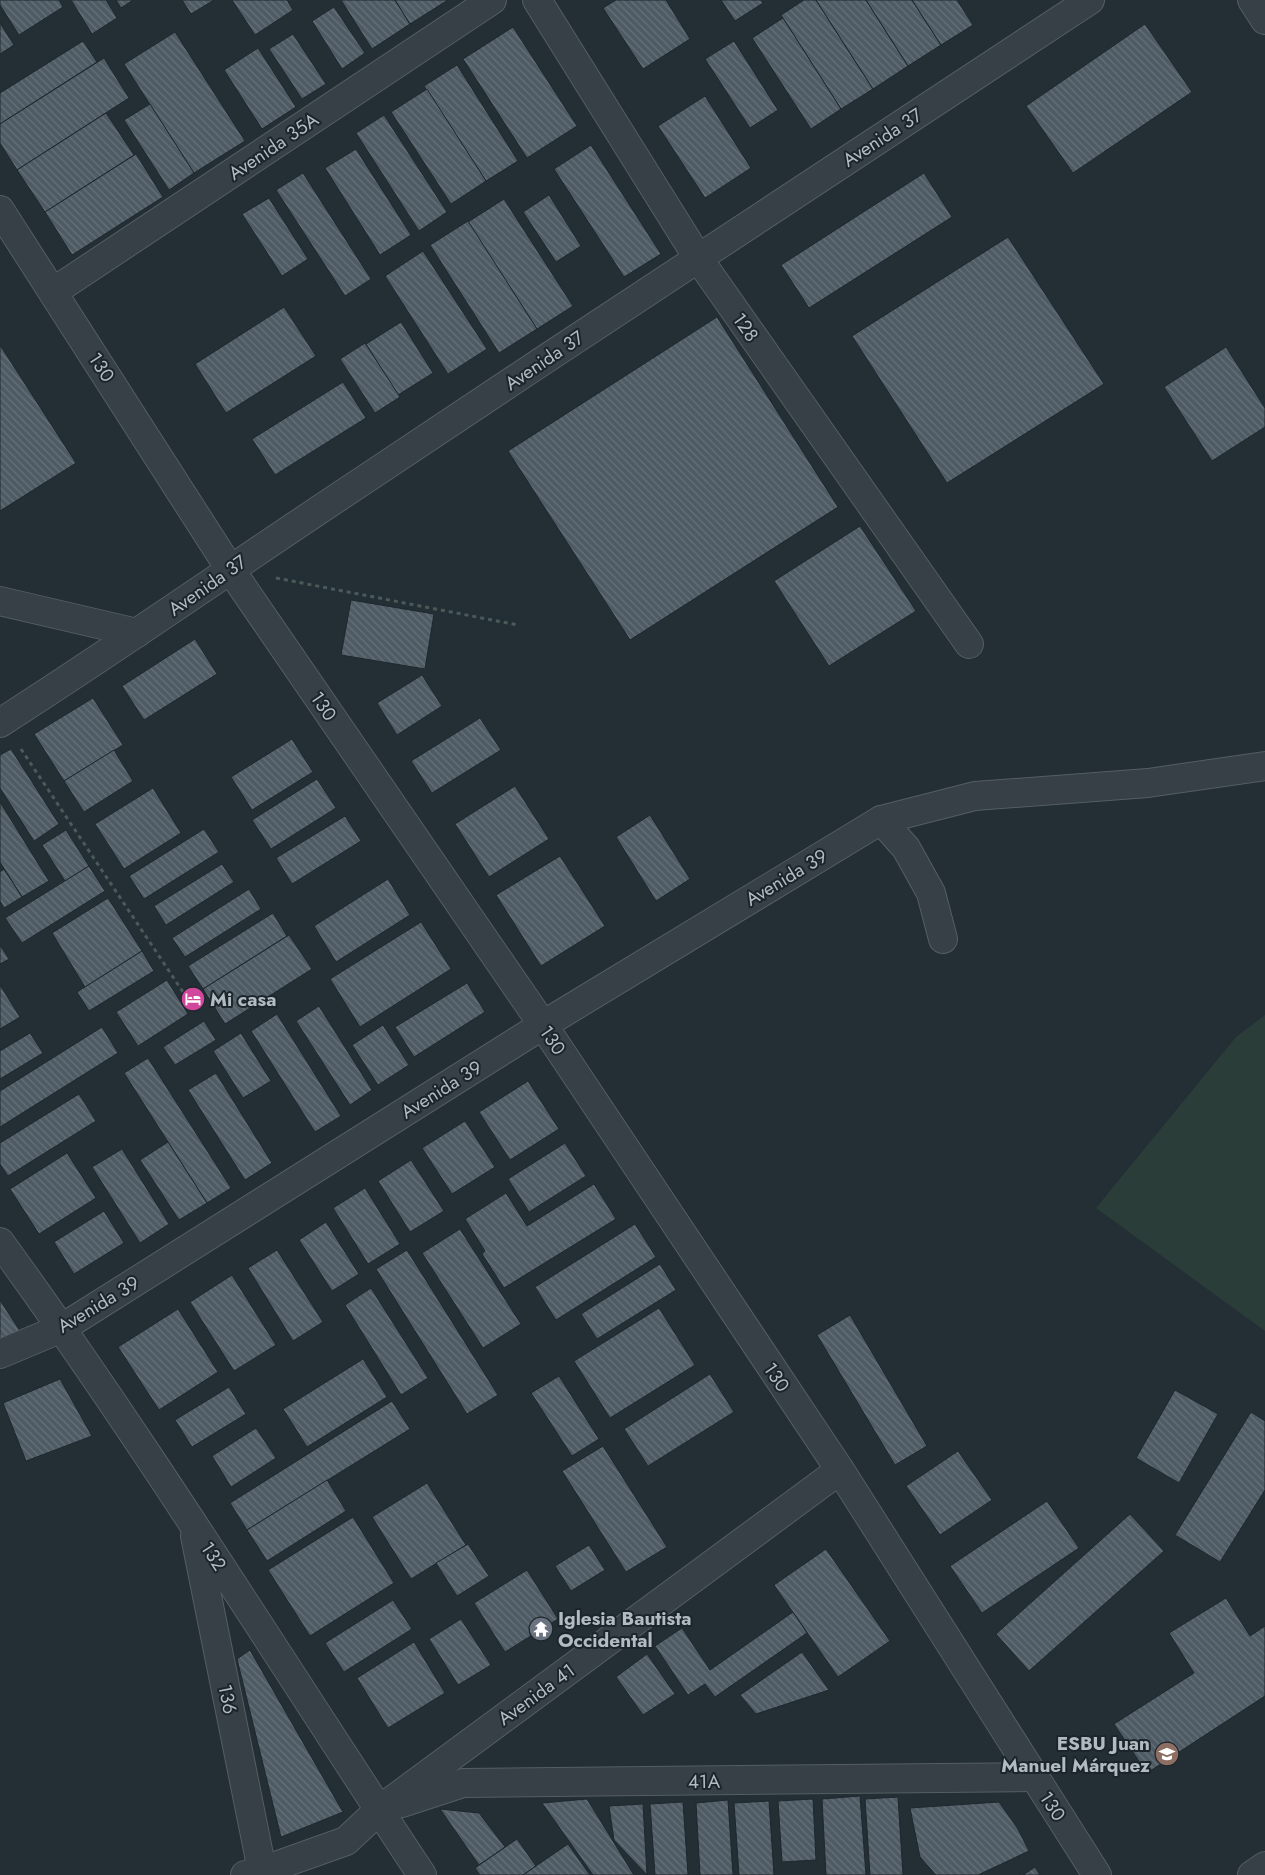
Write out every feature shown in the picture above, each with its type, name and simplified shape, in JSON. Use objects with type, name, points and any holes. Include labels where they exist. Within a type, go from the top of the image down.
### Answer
[{"type":"street","name":"Avenida 35A","points":[[53,292],[492,0]]},
{"type":"street","name":"128","points":[[537,0],[698,258],[970,644]]},
{"type":"street","name":"Avenida 37","points":[[1,722],[137,633],[230,568],[1090,0]]},
{"type":"street","points":[[1252,0],[1265,20]]},
{"type":"street","name":"130","points":[[0,210],[230,568],[543,1025],[840,1470],[1097,1875]]},
{"type":"street","points":[[0,601],[137,633]]},
{"type":"street","name":"Avenida 39","points":[[0,1354],[62,1328],[543,1025],[881,820],[975,796],[1148,783],[1265,766]]},
{"type":"street","points":[[881,820],[906,848],[932,893],[943,939]]},
{"type":"street","name":"132","points":[[0,1242],[62,1328],[192,1522],[422,1875]]},
{"type":"street","name":"Avenida 41","points":[[257,1874],[346,1841],[380,1810],[840,1470]]},
{"type":"street","name":"136","points":[[192,1522],[257,1874]]},
{"type":"street","name":"41A","points":[[380,1810],[462,1784],[1034,1777]]},
{"type":"street","points":[[1252,1875],[1265,1866]]},
{"type":"path","points":[[230,568],[518,626]]},
{"type":"path","points":[[1,722],[193,1007]]},
{"type":"green space","points":[[1265,1015],[1265,1331],[1096,1208],[1236,1037]]},
{"type":"building","points":[[0,0],[59,0],[63,7],[19,35],[0,5]]},
{"type":"building","points":[[71,0],[106,0],[117,18],[92,34]]},
{"type":"building","points":[[116,0],[133,0],[121,8]]},
{"type":"building","points":[[182,0],[214,0],[191,14]]},
{"type":"building","points":[[232,0],[287,0],[293,10],[255,35]]},
{"type":"building","points":[[341,0],[395,0],[410,24],[372,49]]},
{"type":"building","points":[[395,0],[448,0],[410,24]]},
{"type":"building","points":[[616,0],[666,0],[690,39],[643,69],[603,8]]},
{"type":"building","points":[[721,0],[761,0],[763,3],[735,21]]},
{"type":"building","points":[[804,0],[816,0],[873,89],[841,109],[781,15]]},
{"type":"building","points":[[816,0],[866,0],[908,66],[873,89]]},
{"type":"building","points":[[866,0],[912,0],[941,45],[908,66]]},
{"type":"building","points":[[912,0],[957,0],[973,25],[941,45]]},
{"type":"building","points":[[334,7],[365,53],[342,69],[312,21]]},
{"type":"building","points":[[783,18],[841,109],[811,129],[752,38]]},
{"type":"building","points":[[0,23],[14,45],[0,54]]},
{"type":"building","points":[[1145,24],[1192,92],[1073,173],[1026,106]]},
{"type":"building","points":[[513,27],[577,126],[527,158],[463,59]]},
{"type":"building","points":[[175,32],[245,141],[194,173],[124,64]]},
{"type":"building","points":[[293,34],[326,84],[302,99],[269,49]]},
{"type":"building","points":[[83,41],[97,62],[0,124],[0,93]]},
{"type":"building","points":[[734,41],[778,110],[750,128],[705,59]]},
{"type":"building","points":[[258,48],[296,107],[262,129],[224,70]]},
{"type":"building","points":[[104,58],[129,98],[17,170],[0,143],[0,124]]},
{"type":"building","points":[[457,65],[518,161],[486,181],[424,86]]},
{"type":"building","points":[[427,89],[486,181],[451,204],[391,112]]},
{"type":"building","points":[[705,96],[751,168],[705,198],[658,126]]},
{"type":"building","points":[[150,104],[194,173],[169,190],[124,120]]},
{"type":"building","points":[[106,113],[134,155],[45,212],[17,170]]},
{"type":"building","points":[[384,115],[447,212],[419,231],[356,133]]},
{"type":"building","points":[[591,145],[661,254],[624,277],[554,169]]},
{"type":"building","points":[[356,149],[411,235],[380,255],[325,168]]},
{"type":"building","points":[[136,154],[163,197],[72,255],[45,212]]},
{"type":"building","points":[[303,173],[371,279],[345,296],[276,190]]},
{"type":"building","points":[[924,173],[952,217],[809,308],[781,265]]},
{"type":"building","points":[[549,195],[581,246],[556,262],[523,212]]},
{"type":"building","points":[[269,198],[308,259],[282,276],[242,214]]},
{"type":"building","points":[[504,199],[573,306],[537,329],[468,222]]},
{"type":"building","points":[[468,221],[537,329],[499,353],[430,245]]},
{"type":"building","points":[[1008,237],[1104,384],[947,483],[852,336]]},
{"type":"building","points":[[423,251],[487,349],[448,374],[385,276]]},
{"type":"building","points":[[284,307],[316,356],[226,413],[195,364]]},
{"type":"building","points":[[717,317],[838,507],[630,640],[508,451]]},
{"type":"building","points":[[401,322],[433,373],[398,395],[366,344]]},
{"type":"building","points":[[365,343],[400,397],[375,413],[340,359]]},
{"type":"building","points":[[0,345],[76,463],[0,511]]},
{"type":"building","points":[[1226,347],[1265,408],[1265,427],[1212,461],[1164,387]]},
{"type":"building","points":[[343,382],[366,418],[275,475],[252,439]]},
{"type":"building","points":[[860,526],[916,611],[829,666],[774,581]]},
{"type":"building","points":[[351,600],[434,614],[425,669],[341,655]]},
{"type":"building","points":[[195,639],[217,674],[144,720],[122,686]]},
{"type":"building","points":[[422,675],[442,706],[397,735],[377,703]]},
{"type":"building","points":[[93,698],[123,745],[64,781],[34,734]]},
{"type":"building","points":[[480,718],[501,750],[432,793],[411,761]]},
{"type":"building","points":[[292,739],[313,772],[252,810],[231,777]]},
{"type":"building","points":[[11,749],[59,824],[34,841],[0,788],[0,755]]},
{"type":"building","points":[[114,750],[133,781],[84,812],[64,781]]},
{"type":"building","points":[[317,779],[336,808],[271,849],[252,820]]},
{"type":"building","points":[[515,786],[549,839],[489,877],[455,824]]},
{"type":"building","points":[[153,788],[181,833],[124,869],[95,824]]},
{"type":"building","points":[[0,802],[49,881],[22,897],[0,862]]},
{"type":"building","points":[[650,815],[690,879],[656,901],[616,837]]},
{"type":"building","points":[[345,816],[361,841],[292,884],[276,858]]},
{"type":"building","points":[[204,829],[219,852],[144,899],[129,876]]},
{"type":"building","points":[[66,830],[89,866],[65,881],[42,845]]},
{"type":"building","points":[[560,856],[605,926],[541,966],[496,895]]},
{"type":"building","points":[[222,864],[234,882],[166,925],[154,906]]},
{"type":"building","points":[[89,866],[105,891],[22,943],[5,918]]},
{"type":"building","points":[[4,869],[22,897],[4,908],[0,901],[0,872]]},
{"type":"building","points":[[388,879],[410,915],[336,962],[314,926]]},
{"type":"building","points":[[249,889],[261,909],[185,957],[172,938]]},
{"type":"building","points":[[108,898],[142,951],[85,987],[52,933]]},
{"type":"building","points":[[273,913],[287,936],[203,989],[188,966]]},
{"type":"building","points":[[421,922],[451,969],[360,1027],[330,979]]},
{"type":"building","points":[[289,935],[312,969],[225,1024],[203,989]]},
{"type":"building","points":[[0,945],[9,959],[0,964]]},
{"type":"building","points":[[142,951],[154,971],[89,1011],[77,992]]},
{"type":"building","points":[[167,980],[188,1014],[138,1046],[116,1012]]},
{"type":"building","points":[[467,983],[485,1012],[414,1057],[395,1027]]},
{"type":"building","points":[[0,985],[20,1017],[0,1029]]},
{"type":"building","points":[[319,1006],[372,1090],[350,1105],[296,1021]]},
{"type":"building","points":[[277,1014],[341,1116],[315,1132],[251,1031]]},
{"type":"building","points":[[204,1021],[216,1040],[175,1065],[163,1047]]},
{"type":"building","points":[[383,1025],[409,1065],[378,1085],[352,1045]]},
{"type":"building","points":[[102,1027],[118,1053],[0,1127],[0,1091]]},
{"type":"building","points":[[30,1033],[43,1053],[0,1079],[0,1051]]},
{"type":"building","points":[[241,1033],[271,1081],[243,1098],[213,1051]]},
{"type":"building","points":[[148,1058],[231,1188],[207,1203],[124,1073]]},
{"type":"building","points":[[216,1073],[272,1163],[245,1180],[188,1090]]},
{"type":"building","points":[[528,1081],[559,1129],[510,1160],[479,1112]]},
{"type":"building","points":[[79,1094],[96,1121],[8,1176],[0,1164],[0,1143]]},
{"type":"building","points":[[465,1121],[495,1167],[452,1194],[422,1148]]},
{"type":"building","points":[[168,1142],[207,1203],[179,1220],[140,1160]]},
{"type":"building","points":[[565,1143],[586,1176],[529,1212],[508,1179]]},
{"type":"building","points":[[122,1149],[169,1224],[140,1243],[92,1167]]},
{"type":"building","points":[[67,1153],[96,1198],[39,1234],[10,1189]]},
{"type":"building","points":[[411,1160],[444,1211],[410,1232],[378,1181]]},
{"type":"building","points":[[594,1184],[616,1219],[504,1288],[482,1254],[485,1251],[465,1219],[506,1193],[527,1226]]},
{"type":"building","points":[[365,1188],[400,1244],[368,1264],[333,1208]]},
{"type":"building","points":[[104,1211],[124,1243],[74,1274],[54,1242]]},
{"type":"building","points":[[326,1222],[359,1274],[332,1291],[299,1240]]},
{"type":"building","points":[[635,1224],[656,1257],[556,1320],[535,1287]]},
{"type":"building","points":[[460,1229],[521,1324],[483,1348],[422,1253]]},
{"type":"building","points":[[277,1250],[323,1322],[293,1341],[248,1268]]},
{"type":"building","points":[[407,1250],[498,1395],[467,1414],[376,1269]]},
{"type":"building","points":[[660,1264],[676,1290],[597,1339],[581,1314]]},
{"type":"building","points":[[232,1275],[276,1345],[234,1371],[190,1302]]},
{"type":"building","points":[[371,1288],[428,1378],[401,1395],[345,1305]]},
{"type":"building","points":[[0,1300],[20,1331],[0,1340]]},
{"type":"building","points":[[659,1308],[695,1365],[610,1418],[574,1361]]},
{"type":"building","points":[[178,1309],[218,1372],[159,1410],[118,1347]]},
{"type":"building","points":[[850,1315],[927,1446],[895,1465],[817,1335]]},
{"type":"building","points":[[363,1359],[387,1397],[307,1447],[283,1409]]},
{"type":"building","points":[[710,1374],[734,1412],[648,1466],[624,1429]]},
{"type":"building","points":[[559,1376],[599,1439],[572,1456],[531,1393]]},
{"type":"building","points":[[60,1379],[92,1436],[26,1461],[3,1403]]},
{"type":"building","points":[[229,1387],[246,1414],[192,1447],[175,1420]]},
{"type":"building","points":[[1175,1390],[1218,1414],[1179,1483],[1136,1458]]},
{"type":"building","points":[[392,1401],[410,1429],[247,1530],[230,1503]]},
{"type":"building","points":[[1251,1412],[1265,1421],[1265,1490],[1220,1562],[1175,1535]]},
{"type":"building","points":[[256,1428],[276,1458],[231,1487],[212,1456]]},
{"type":"building","points":[[603,1446],[667,1547],[626,1572],[562,1471]]},
{"type":"building","points":[[958,1451],[992,1500],[940,1535],[906,1486]]},
{"type":"building","points":[[327,1480],[346,1511],[267,1561],[247,1530]]},
{"type":"building","points":[[427,1483],[466,1545],[411,1579],[372,1517]]},
{"type":"building","points":[[1047,1501],[1079,1548],[982,1613],[950,1566]]},
{"type":"building","points":[[1130,1514],[1164,1551],[1029,1671],[996,1634]]},
{"type":"building","points":[[353,1517],[394,1583],[310,1636],[268,1570]]},
{"type":"building","points":[[468,1544],[489,1576],[457,1596],[436,1563]]},
{"type":"building","points":[[589,1545],[605,1570],[571,1591],[555,1566]]},
{"type":"building","points":[[826,1549],[890,1641],[838,1677],[774,1585]]},
{"type":"building","points":[[527,1570],[558,1619],[505,1652],[474,1603]]},
{"type":"building","points":[[1226,1598],[1250,1636],[1265,1626],[1265,1696],[1147,1773],[1114,1724],[1194,1673],[1169,1633]]},
{"type":"building","points":[[393,1600],[412,1629],[344,1672],[325,1643]]},
{"type":"building","points":[[793,1612],[807,1633],[715,1697],[705,1684],[688,1695],[655,1646],[682,1628],[710,1670]]},
{"type":"building","points":[[461,1619],[491,1665],[458,1685],[429,1639]]},
{"type":"building","points":[[414,1642],[445,1693],[388,1728],[357,1678]]},
{"type":"building","points":[[250,1650],[343,1812],[281,1837],[237,1659]]},
{"type":"building","points":[[802,1652],[829,1690],[756,1714],[740,1695]]},
{"type":"building","points":[[647,1654],[675,1694],[643,1715],[616,1677]]},
{"type":"building","points":[[860,1796],[866,1875],[826,1875],[822,1799]]},
{"type":"building","points":[[898,1797],[903,1875],[870,1875],[865,1799]]},
{"type":"building","points":[[587,1799],[634,1875],[593,1875],[542,1803]]},
{"type":"building","points":[[813,1799],[816,1860],[782,1862],[778,1801]]},
{"type":"building","points":[[728,1800],[733,1875],[700,1875],[696,1803]]},
{"type":"building","points":[[769,1801],[774,1875],[739,1875],[734,1803]]},
{"type":"building","points":[[683,1802],[688,1875],[655,1875],[650,1804]]},
{"type":"building","points":[[999,1802],[1018,1829],[1029,1851],[978,1875],[936,1875],[920,1857],[910,1808]]},
{"type":"building","points":[[643,1804],[647,1875],[614,1840],[609,1806]]},
{"type":"building","points":[[440,1809],[479,1813],[505,1847],[479,1865]]},
{"type":"building","points":[[517,1839],[536,1866],[523,1875],[480,1875],[475,1868]]},
{"type":"building","points":[[568,1844],[590,1875],[523,1875],[536,1866]]},
{"type":"building","points":[[1035,1867],[1040,1875],[1023,1875]]},
{"type":"place","name":"Mi casa","points":[[193,999]]},
{"type":"place","name":"Iglesia Bautista Occidental","points":[[541,1629]]},
{"type":"place","name":"ESBU Juan Manuel Márquez","points":[[1167,1754]]}]
